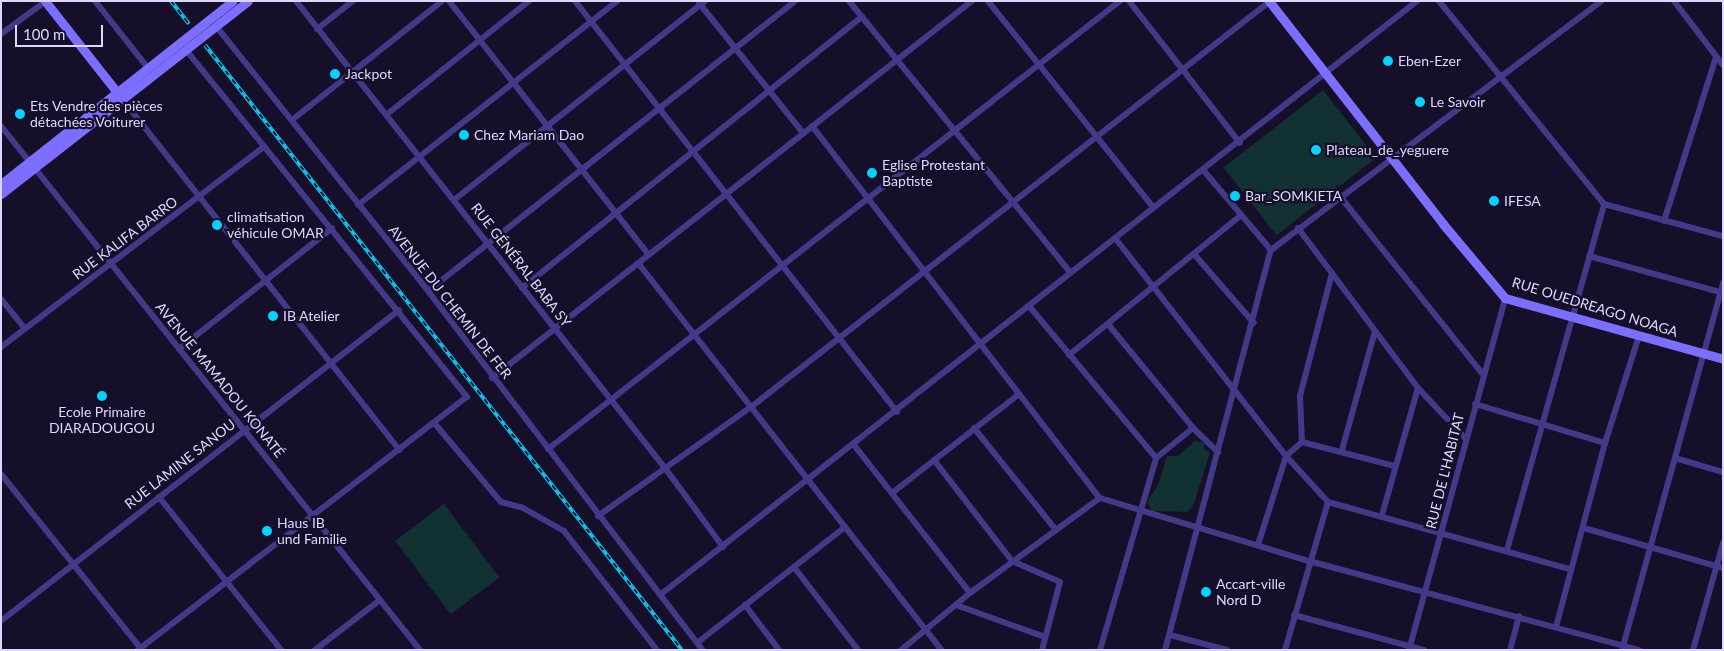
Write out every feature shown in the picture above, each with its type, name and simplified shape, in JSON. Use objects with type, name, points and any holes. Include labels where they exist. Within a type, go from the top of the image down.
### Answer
[{"type":"main road","points":[[45,1],[120,96]]},
{"type":"main road","points":[[120,96],[148,68],[233,1]]},
{"type":"main road","points":[[1,194],[32,165],[120,96],[186,50],[248,1]]},
{"type":"main road","name":"RUE OUEDREAGO NOAGA","points":[[1269,2],[1392,160],[1506,298],[1723,359]]},
{"type":"main road","points":[[1,184],[32,165]]},
{"type":"street","points":[[1,34],[45,1]]},
{"type":"street","points":[[95,1],[148,68]]},
{"type":"street","name":"RUE GÉNÉRAL BABA SY","points":[[296,1],[665,468],[723,547]]},
{"type":"street","points":[[317,29],[352,1]]},
{"type":"street","points":[[292,120],[351,70],[442,1]]},
{"type":"street","points":[[449,1],[512,84],[648,254]]},
{"type":"street","points":[[386,114],[478,39],[529,1]]},
{"type":"street","points":[[575,1],[896,412]]},
{"type":"street","points":[[358,205],[617,1]]},
{"type":"street","points":[[428,291],[795,1]]},
{"type":"street","points":[[849,1],[1012,204],[1070,272]]},
{"type":"street","points":[[492,378],[972,1]]},
{"type":"street","points":[[988,1],[1039,62],[1154,208]]},
{"type":"street","points":[[548,449],[868,199],[1039,62],[1120,1]]},
{"type":"street","points":[[1129,1],[1240,143]]},
{"type":"street","points":[[660,595],[982,346],[1070,272],[1240,143],[1417,1]]},
{"type":"street","points":[[1439,1],[1604,204],[1723,236]]},
{"type":"street","points":[[1165,650],[1254,323],[1271,250],[1298,228],[1392,160],[1499,76],[1602,1]]},
{"type":"street","points":[[1674,1],[1723,65]]},
{"type":"street","points":[[454,200],[625,65],[701,2],[735,50],[803,133]]},
{"type":"street","points":[[598,516],[751,407],[1269,2]]},
{"type":"street","points":[[522,288],[614,212],[862,17]]},
{"type":"street","name":"AVENUE DU CHEMIN DE FER","points":[[216,26],[428,291],[492,378],[702,650]]},
{"type":"street","points":[[1,474],[4,483],[73,564],[140,649],[466,400],[466,392],[186,50]]},
{"type":"street","points":[[1664,221],[1716,57]]},
{"type":"street","points":[[120,96],[399,450]]},
{"type":"street","name":"AVENUE MAMADOU KONATÉ","points":[[1,126],[420,650]]},
{"type":"street","points":[[812,126],[1100,498],[1200,526],[1309,561],[1519,616],[1623,648],[1639,650]]},
{"type":"street","name":"RUE KALIFA BARRO","points":[[1,347],[264,147]]},
{"type":"street","points":[[1204,171],[1271,250]]},
{"type":"street","points":[[1342,198],[1482,373]]},
{"type":"street","points":[[1507,550],[1544,424],[1570,317],[1590,256],[1604,204]]},
{"type":"street","points":[[1069,355],[1241,215]]},
{"type":"street","points":[[179,349],[332,228]]},
{"type":"street","points":[[1298,228],[1418,388],[1465,438]]},
{"type":"street","points":[[1115,238],[1234,392],[1286,456],[1328,502],[1382,515],[1570,569]]},
{"type":"street","points":[[1194,254],[1254,323]]},
{"type":"street","points":[[1590,256],[1722,292]]},
{"type":"street","points":[[638,263],[941,650]]},
{"type":"street","points":[[1302,442],[1300,396],[1332,273]]},
{"type":"street","points":[[1623,648],[1649,546],[1675,458],[1701,353],[1719,305],[1723,283]]},
{"type":"street","name":"RUE DE L'HABITAT","points":[[1409,648],[1443,532],[1482,373],[1506,298]]},
{"type":"street","points":[[1,299],[25,329]]},
{"type":"street","points":[[1029,306],[1156,458]]},
{"type":"street","name":"RUE LAMINE SANOU","points":[[1,622],[399,310]]},
{"type":"street","points":[[1108,324],[1193,428],[1218,452]]},
{"type":"street","points":[[1342,450],[1375,331]]},
{"type":"street","points":[[1556,627],[1570,569],[1584,528],[1605,443],[1639,336]]},
{"type":"street","points":[[1382,515],[1394,466],[1418,388]]},
{"type":"street","points":[[892,493],[1019,394]]},
{"type":"street","points":[[1475,404],[1605,443]]},
{"type":"street","points":[[435,424],[501,502],[523,508],[564,531],[657,650]]},
{"type":"street","points":[[974,428],[1056,530]]},
{"type":"street","points":[[1100,650],[1138,510],[1156,458],[1193,428]]},
{"type":"street","points":[[1302,442],[1342,450],[1394,466]]},
{"type":"street","points":[[1258,546],[1286,456],[1302,442]]},
{"type":"street","points":[[854,445],[970,593]]},
{"type":"street","points":[[1675,458],[1723,472]]},
{"type":"street","points":[[934,460],[1012,561],[1060,582],[1042,650]]},
{"type":"street","points":[[159,497],[281,650]]},
{"type":"street","points":[[901,650],[970,593],[1100,498]]},
{"type":"street","points":[[1285,650],[1309,561],[1328,502]]},
{"type":"street","points":[[697,643],[845,526]]},
{"type":"street","points":[[1584,528],[1720,567]]},
{"type":"street","points":[[1693,650],[1720,567],[1723,543]]},
{"type":"street","points":[[794,567],[858,650]]},
{"type":"street","points":[[315,650],[380,600]]},
{"type":"street","points":[[745,605],[779,650]]},
{"type":"street","points":[[956,605],[1045,637]]},
{"type":"street","points":[[1294,615],[1409,648],[1424,650]]},
{"type":"street","points":[[1510,650],[1519,616]]},
{"type":"street","points":[[1170,635],[1227,650]]},
{"type":"green space","points":[[1323,90],[1376,158],[1277,235],[1224,168]]},
{"type":"green space","points":[[1195,441],[1204,443],[1204,449],[1210,452],[1194,504],[1188,512],[1152,511],[1147,502],[1158,485],[1167,456],[1178,456]]},
{"type":"green space","points":[[444,504],[499,577],[451,614],[395,541]]},
{"type":"railway","points":[[171,1],[189,24]]},
{"type":"railway","points":[[205,45],[682,650]]},
{"type":"place","name":"Eben-Ezer","points":[[1388,61]]},
{"type":"place","name":"Jackpot","points":[[335,74]]},
{"type":"place","name":"Le Savoir","points":[[1420,102]]},
{"type":"place","name":"Ets Vendre des pièces détachées Voiturer","points":[[20,114]]},
{"type":"place","name":"Chez Mariam Dao","points":[[464,135]]},
{"type":"place","name":"Plateau_de_yeguere","points":[[1316,150]]},
{"type":"place","name":"Eglise Protestant Baptiste","points":[[872,173]]},
{"type":"place","name":"Bar_SOMKIETA","points":[[1235,196]]},
{"type":"place","name":"IFESA","points":[[1494,201]]},
{"type":"place","name":"climatisation véhicule OMAR","points":[[217,225]]},
{"type":"place","name":"IB Atelier","points":[[273,316]]},
{"type":"place","name":"Ecole Primaire DIARADOUGOU","points":[[102,396]]},
{"type":"place","name":"Haus IB und Familie","points":[[267,531]]},
{"type":"place","name":"Accart-ville Nord D","points":[[1206,592]]}]
